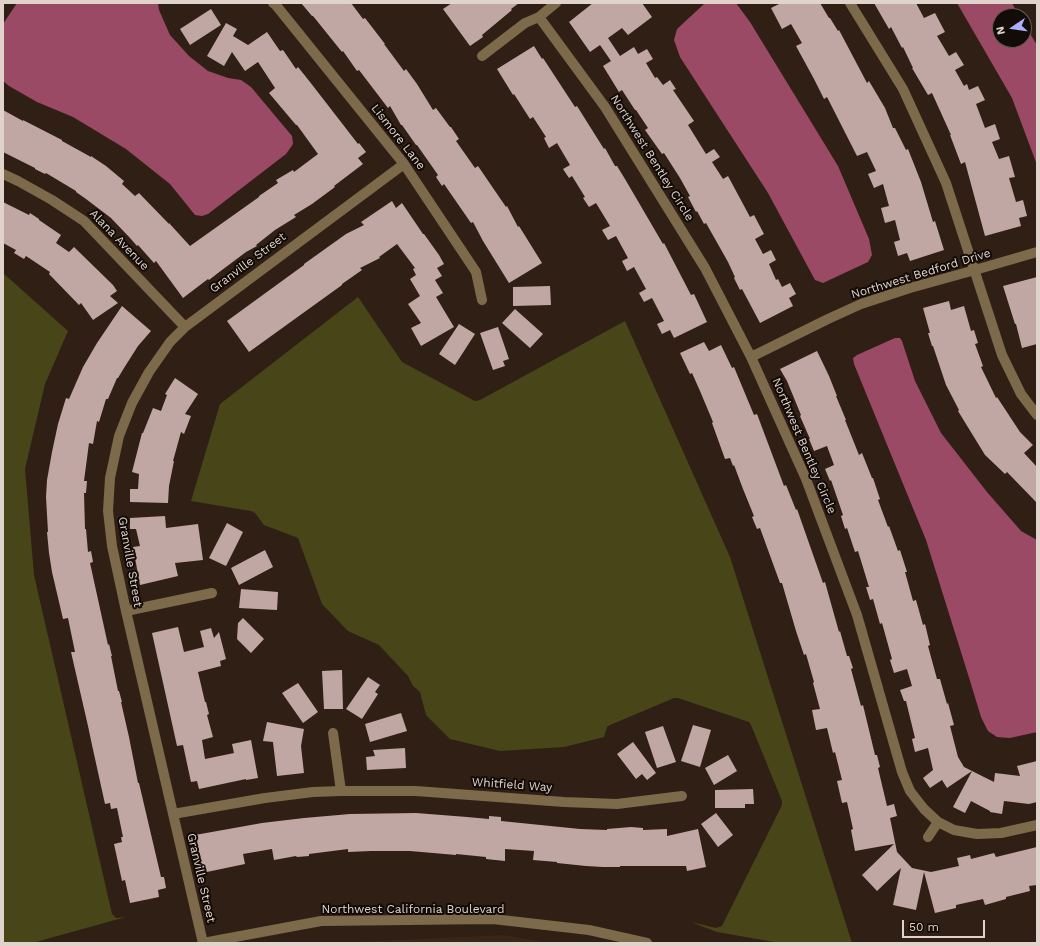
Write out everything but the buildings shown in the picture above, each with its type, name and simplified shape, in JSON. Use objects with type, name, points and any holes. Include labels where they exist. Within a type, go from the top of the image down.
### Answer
[{"type":"street","name":"Lismore Lane","points":[[273,3],[404,164],[476,272],[482,300]]},
{"type":"street","points":[[482,56],[525,23],[539,17],[556,3]]},
{"type":"street","points":[[850,3],[903,89],[946,183],[1002,356],[1021,394],[1037,415]]},
{"type":"street","name":"Northwest Bentley Circle","points":[[539,17],[605,107],[706,268],[751,357],[806,479],[857,615],[902,772],[910,791],[924,809],[938,822],[954,830],[977,834],[1001,833],[1037,824]]},
{"type":"street","name":"Granville Street","points":[[203,943],[112,546],[108,511],[110,478],[119,436],[132,403],[149,372],[170,342],[185,327],[404,164]]},
{"type":"street","name":"Alana Avenue","points":[[3,174],[52,200],[84,221],[185,327]]},
{"type":"street","name":"Northwest Bedford Drive","points":[[751,357],[861,304],[910,288],[1037,252]]},
{"type":"street","points":[[126,611],[212,593]]},
{"type":"street","points":[[333,733],[340,791]]},
{"type":"street","name":"Whitfield Way","points":[[173,814],[265,798],[313,792],[340,791],[416,791],[617,804],[682,796]]},
{"type":"street","points":[[928,837],[938,822]]},
{"type":"street","name":"Northwest California Boulevard","points":[[203,943],[321,921],[492,919],[589,930],[647,943]]},
{"type":"shaded area","points":[[17,3],[158,3],[159,10],[170,35],[189,56],[208,71],[228,78],[241,80],[251,87],[292,136],[293,144],[286,154],[208,214],[202,216],[195,215],[170,184],[126,149],[73,117],[37,102],[3,81],[3,24]]},
{"type":"shaded area","points":[[736,3],[750,22],[838,166],[869,239],[872,255],[868,262],[823,283],[815,280],[768,193],[680,57],[674,40],[677,29],[704,4]]},
{"type":"shaded area","points":[[957,3],[1012,3],[1015,8],[992,8],[992,48],[1032,48],[1032,37],[1037,45],[1037,165],[1012,98]]},
{"type":"shaded area","points":[[3,273],[68,331],[45,384],[25,469],[34,575],[112,914],[116,918],[126,917],[32,943],[3,943]]},
{"type":"shaded area","points":[[358,297],[402,362],[475,401],[480,400],[625,321],[730,557],[852,943],[780,943],[717,932],[691,922],[716,928],[722,926],[782,805],[782,801],[749,722],[678,698],[674,698],[610,725],[607,727],[604,737],[564,747],[500,751],[450,739],[426,715],[420,692],[413,686],[408,676],[379,645],[348,631],[322,604],[298,538],[264,525],[255,513],[251,511],[191,501],[220,404]]},
{"type":"shaded area","points":[[895,338],[900,338],[902,341],[915,381],[941,433],[987,492],[1021,531],[1037,540],[1037,732],[1010,738],[997,737],[988,731],[981,717],[926,540],[854,364],[853,358],[857,355]]},
{"type":"shaded area","points":[[504,935],[549,943],[347,943],[353,942]]}]
